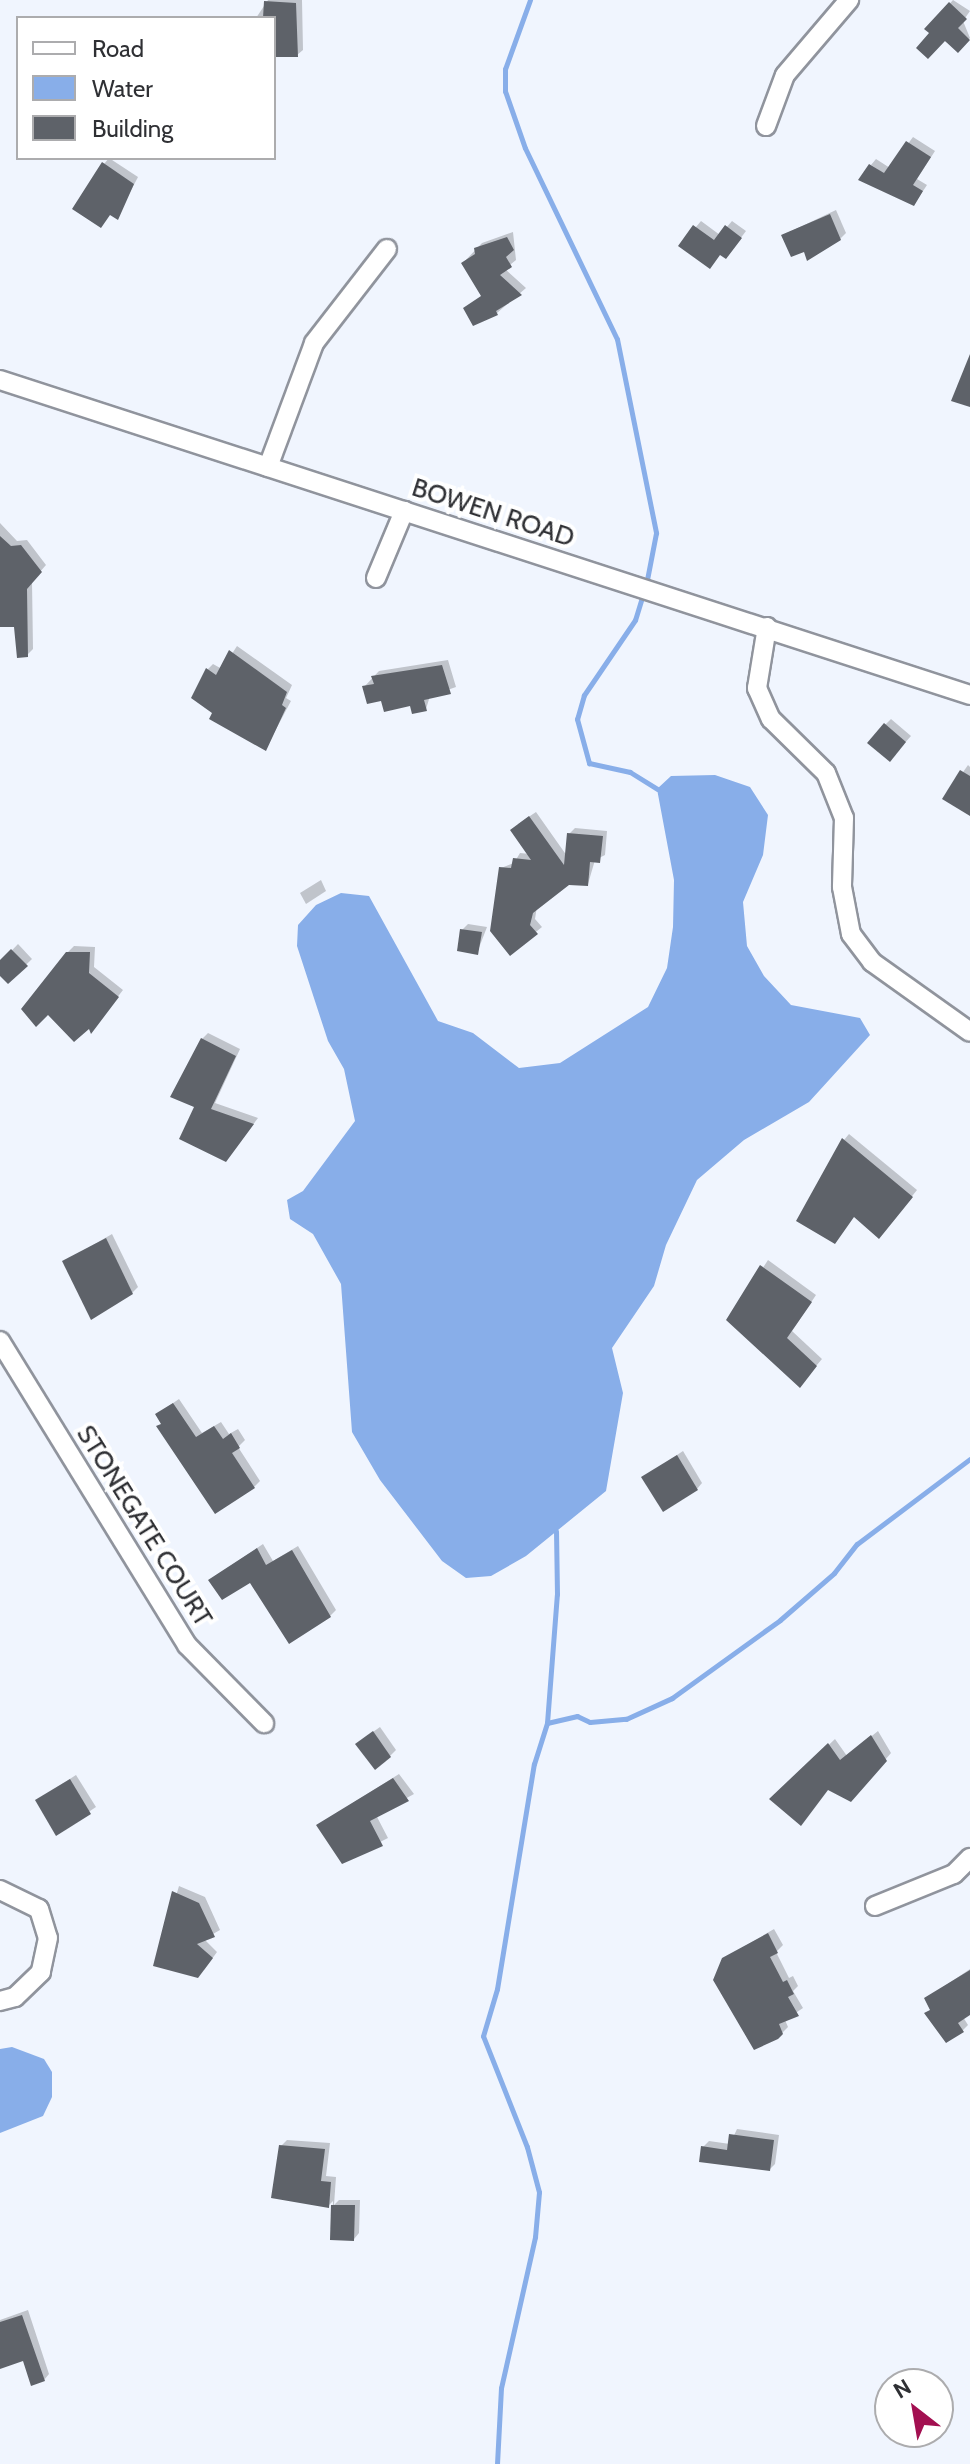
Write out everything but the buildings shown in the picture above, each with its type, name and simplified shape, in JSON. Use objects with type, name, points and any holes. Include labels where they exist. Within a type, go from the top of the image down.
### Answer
[{"type":"street","points":[[766,126],[785,75],[849,0]]},
{"type":"street","points":[[268,467],[314,343],[387,249]]},
{"type":"street","name":"BOWEN ROAD","points":[[0,380],[970,695]]},
{"type":"street","points":[[376,578],[404,511]]},
{"type":"street","points":[[767,627],[757,688],[771,719],[826,773],[844,818],[842,887],[851,934],[872,962],[970,1032]]},
{"type":"street","name":"STONEGATE COURT","points":[[0,1341],[187,1645],[264,1723]]},
{"type":"street","points":[[875,1906],[954,1874],[970,1858]]},
{"type":"street","points":[[0,1890],[39,1909],[48,1938],[41,1972],[15,1997],[0,2001]]},
{"type":"water","points":[[715,775],[750,787],[768,815],[763,855],[743,902],[747,946],[764,976],[791,1005],[860,1018],[870,1035],[809,1102],[744,1140],[697,1180],[666,1245],[654,1286],[612,1348],[623,1393],[606,1491],[526,1556],[491,1576],[466,1578],[442,1561],[380,1480],[352,1432],[341,1284],[313,1234],[290,1219],[287,1200],[303,1191],[355,1121],[344,1069],[328,1041],[297,946],[298,925],[316,905],[341,893],[369,896],[438,1021],[473,1033],[519,1068],[560,1063],[648,1007],[667,968],[673,927],[674,880],[657,789],[671,776]]},
{"type":"water","points":[[12,2047],[44,2059],[52,2072],[52,2097],[43,2116],[0,2133],[0,2049]]},
{"type":"waterway","points":[[530,0],[505,69],[505,91],[525,148],[617,339],[656,533],[646,585]]},
{"type":"waterway","points":[[643,594],[635,620],[584,695],[577,719],[589,763],[630,772],[657,789]]},
{"type":"waterway","points":[[547,1723],[577,1716],[590,1722],[626,1719],[672,1698],[780,1620],[834,1573],[857,1544],[970,1459]]},
{"type":"waterway","points":[[497,2464],[501,2388],[535,2237],[539,2192],[527,2147],[483,2036],[497,1989],[534,1764],[547,1723],[557,1594],[556,1531]]}]
